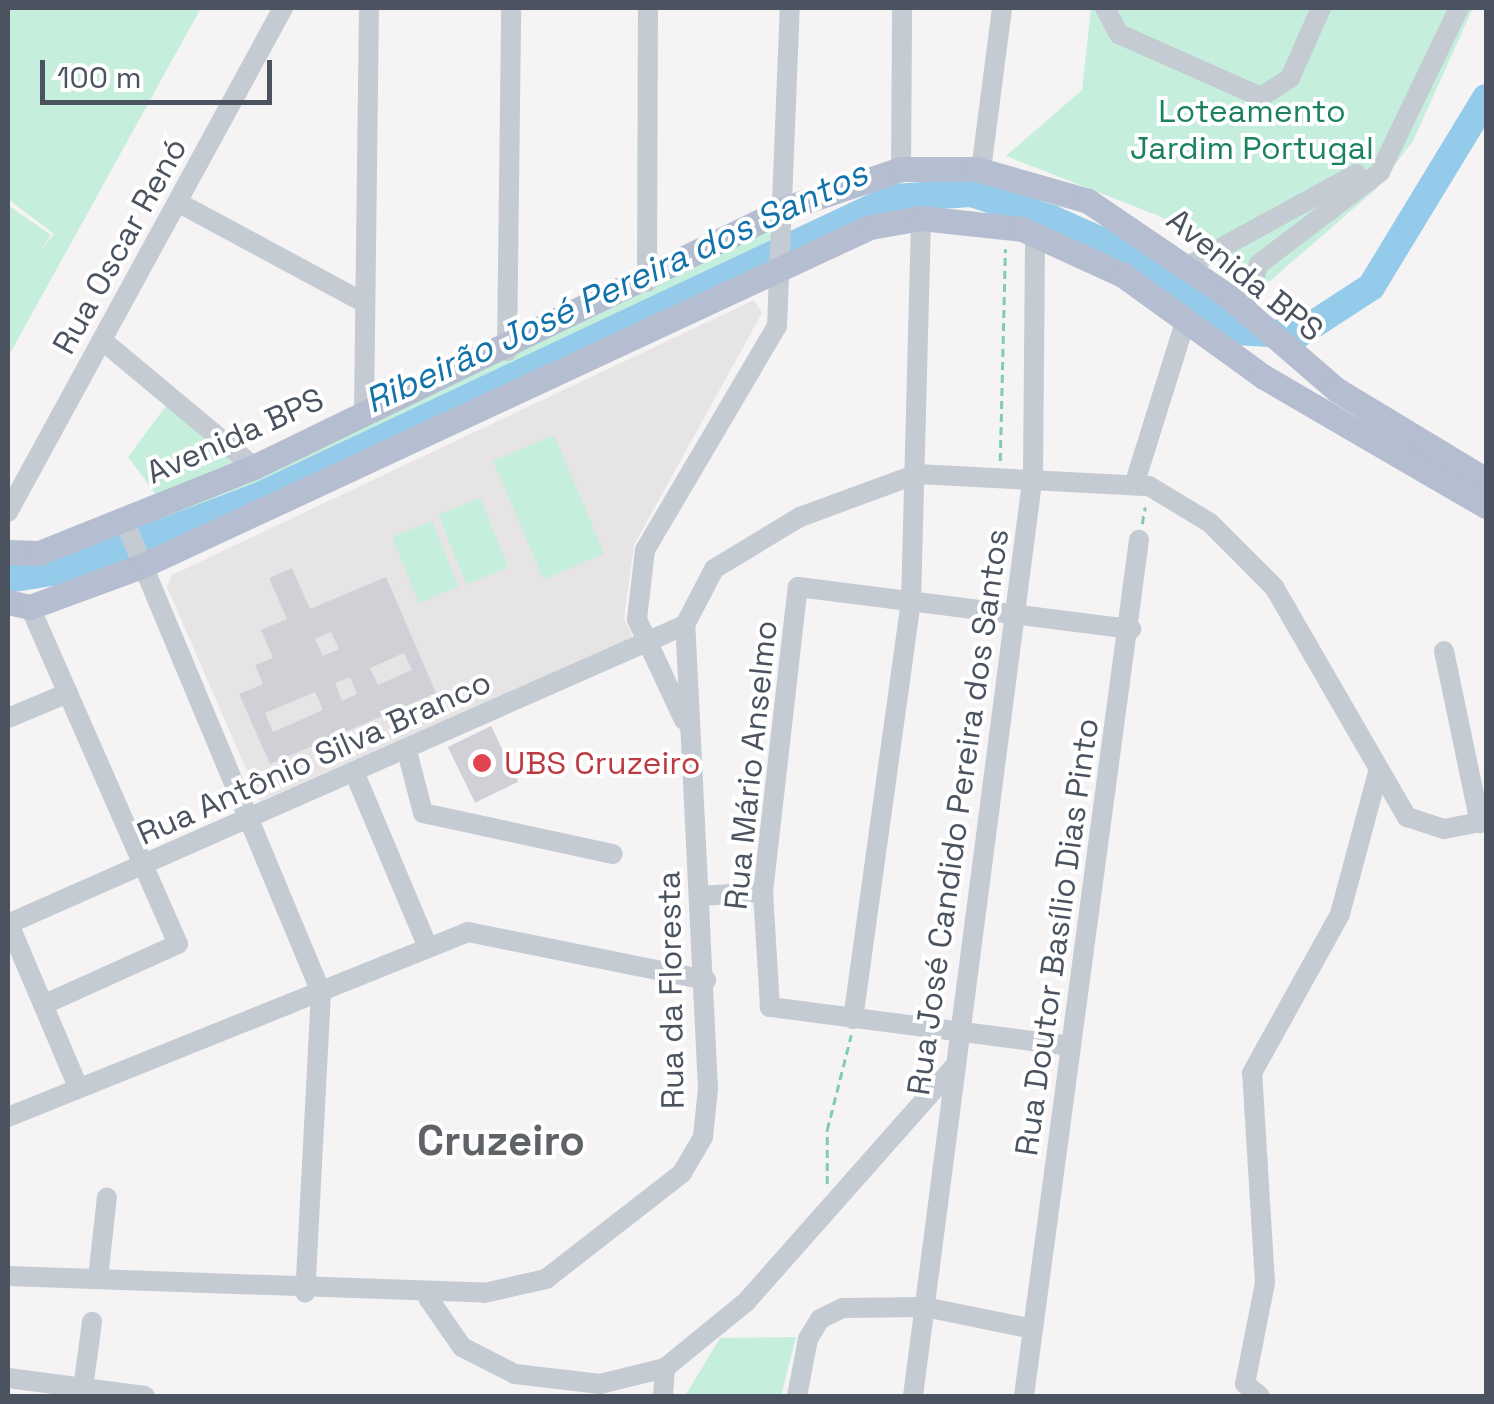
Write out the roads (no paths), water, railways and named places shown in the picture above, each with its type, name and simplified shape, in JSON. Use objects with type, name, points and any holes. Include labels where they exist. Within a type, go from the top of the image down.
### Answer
[{"type":"main road","name":"Avenida BPS","points":[[8,552],[135,545],[254,467],[364,413],[508,351],[788,211],[901,169],[982,161],[1088,201],[1188,266],[1248,314],[1292,357],[1486,480]]},
{"type":"main road","name":"Avenida BPS","points":[[19,604],[135,545],[870,227],[921,218],[1035,234],[1123,275],[1264,377],[1486,506]]},
{"type":"street","name":"Rua Oscar Renó","points":[[8,512],[283,8]]},
{"type":"street","points":[[364,413],[369,8]]},
{"type":"street","points":[[508,351],[511,8]]},
{"type":"street","points":[[647,282],[648,8]]},
{"type":"street","points":[[691,735],[644,646],[637,620],[645,550],[777,326],[788,211],[790,8]]},
{"type":"street","points":[[901,169],[902,8]]},
{"type":"street","points":[[982,161],[1002,8]]},
{"type":"street","points":[[1105,8],[1118,34],[1261,96],[1290,78],[1320,8]]},
{"type":"street","points":[[1248,314],[1260,264],[1380,172],[1459,8]]},
{"type":"street","points":[[1188,266],[1372,163],[1400,131]]},
{"type":"street","points":[[179,203],[365,303]]},
{"type":"street","points":[[921,218],[911,602],[853,1019],[1071,1046]]},
{"type":"street","name":"Rua José Candido Pereira dos Santos","points":[[913,1396],[1033,474],[1035,234]]},
{"type":"street","points":[[1236,240],[1260,264]]},
{"type":"street","points":[[1142,484],[1186,319]]},
{"type":"street","points":[[103,341],[254,467]]},
{"type":"street","points":[[644,646],[685,625],[714,570],[800,517],[917,474],[1033,474],[1142,484],[1210,524],[1274,587],[1378,772],[1422,826],[1483,822],[1444,652]]},
{"type":"street","name":"Rua Doutor Basílio Dias Pinto","points":[[1024,1396],[1131,629],[1139,540]]},
{"type":"street","points":[[135,545],[252,818],[321,992],[305,1293]]},
{"type":"street","name":"Rua Mário Anselmo","points":[[853,1019],[770,1008],[763,892],[798,588],[911,602]]},
{"type":"street","points":[[911,602],[1131,629]]},
{"type":"street","points":[[19,604],[68,692],[178,944],[43,1005]]},
{"type":"street","name":"Rua da Floresta","points":[[8,1276],[428,1298],[546,1279],[682,1172],[704,1138],[706,980],[685,625]]},
{"type":"street","name":"Rua Antônio Silva Branco","points":[[8,923],[644,646]]},
{"type":"street","points":[[8,718],[68,692]]},
{"type":"street","points":[[407,750],[423,813],[613,854]]},
{"type":"street","points":[[1260,1396],[1244,1384],[1265,1283],[1252,1074],[1340,914],[1378,772]]},
{"type":"street","points":[[355,774],[428,945]]},
{"type":"street","points":[[700,896],[763,892]]},
{"type":"street","points":[[8,923],[78,1086]]},
{"type":"street","points":[[8,1117],[468,932],[706,980]]},
{"type":"street","points":[[428,1298],[462,1347],[515,1374],[600,1384],[664,1368],[746,1302],[824,1207],[955,1066]]},
{"type":"street","points":[[98,1278],[107,1197]]},
{"type":"street","points":[[798,1396],[820,1319],[868,1302],[926,1306],[1033,1329]]},
{"type":"street","points":[[83,1392],[92,1322]]},
{"type":"street","points":[[663,1396],[664,1368]]},
{"type":"street","points":[[8,1378],[83,1392],[145,1396]]},
{"type":"waterway","name":"Ribeirão José Pereira dos Santos","points":[[8,579],[64,570],[260,496],[893,198],[971,193],[1052,219],[1108,244],[1237,331],[1297,335],[1371,287],[1486,98]]},
{"type":"place","name":"UBS Cruzeiro","points":[[482,763]]},
{"type":"district","name":"Cruzeiro","points":[[501,1141]]},
{"type":"park label","name":"Loteamento Jardim Portugal","points":[[1252,130]]}]
